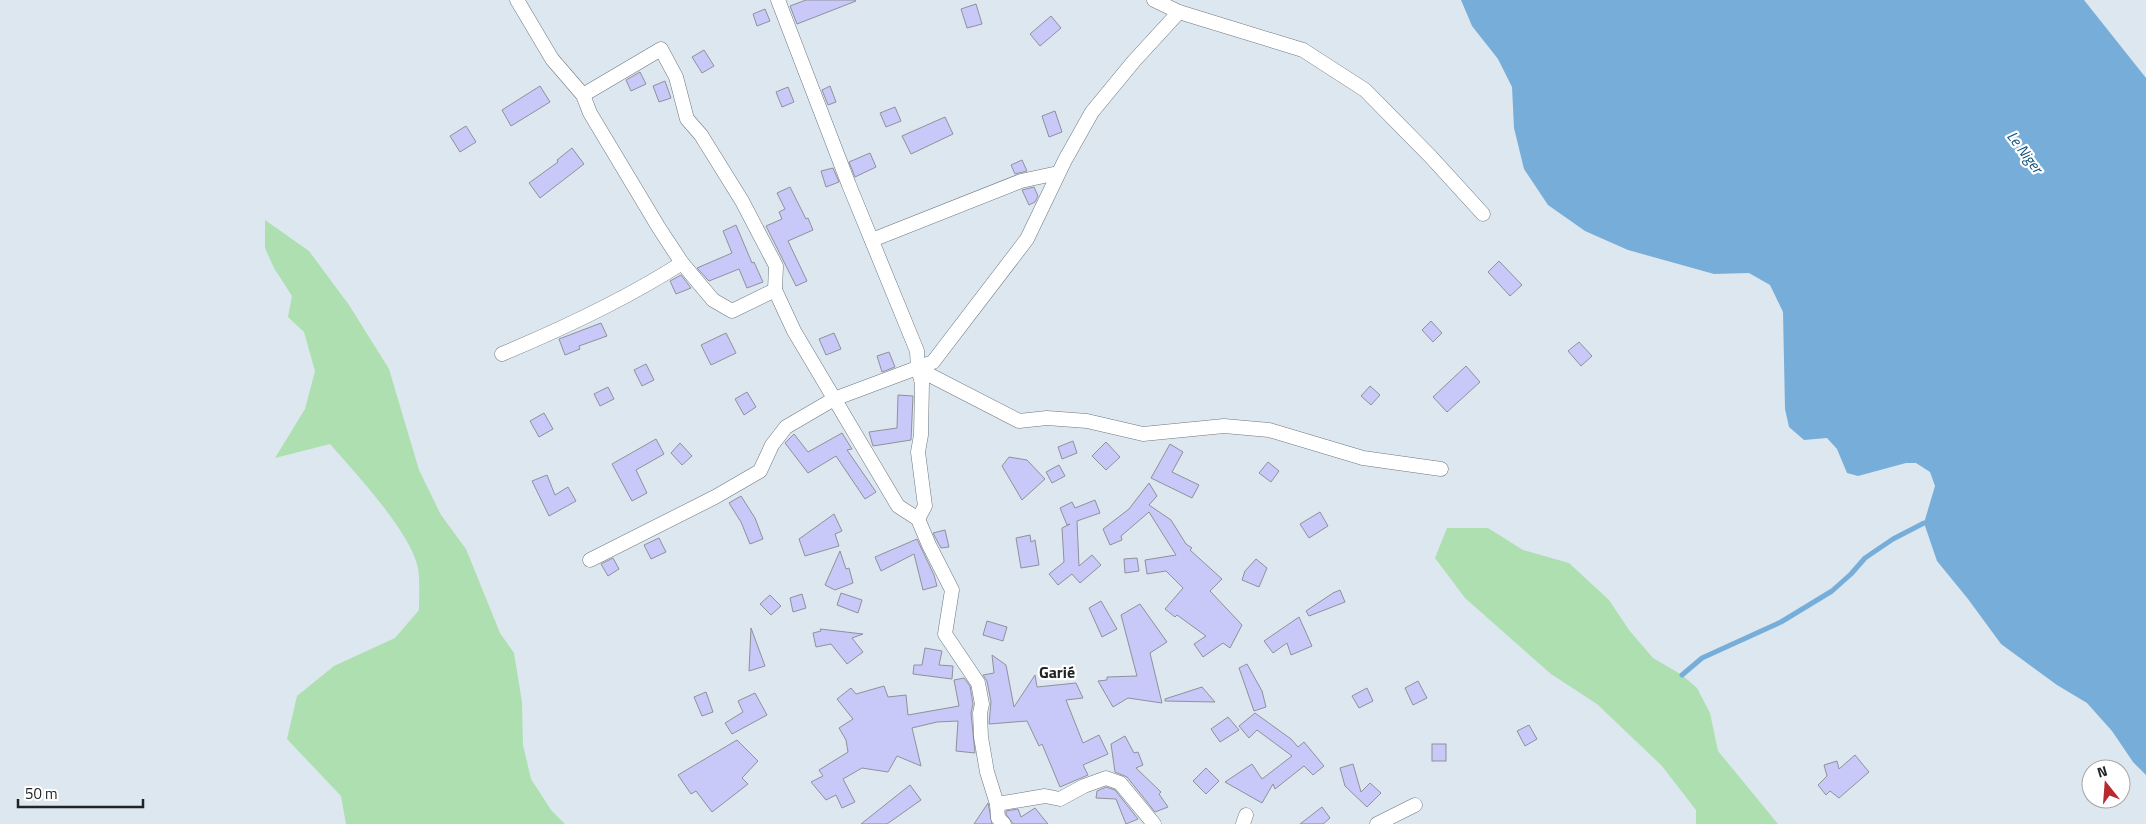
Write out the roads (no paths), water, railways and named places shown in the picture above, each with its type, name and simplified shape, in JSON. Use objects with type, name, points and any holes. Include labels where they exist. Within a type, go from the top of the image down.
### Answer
[{"type":"street","points":[[518,0],[552,59],[583,95],[590,113],[622,167],[682,262],[713,300],[732,311],[775,290]]},
{"type":"street","points":[[778,0],[824,122],[917,350],[918,369],[922,383],[921,435],[918,452],[925,506],[918,519]]},
{"type":"street","points":[[1154,0],[1180,12],[1303,50],[1365,90],[1431,157],[1483,214]]},
{"type":"street","points":[[590,560],[715,497],[760,471],[772,445],[786,427],[834,399],[933,362],[1027,240],[1058,173],[1092,112],[1134,61],[1180,12]]},
{"type":"street","points":[[583,95],[661,48],[676,77],[686,119],[701,134],[742,201],[776,266],[775,290],[794,331],[898,506],[918,519],[929,546],[952,590],[945,634],[978,683],[982,704],[980,713],[981,737],[987,772],[997,804],[998,818],[1004,824]]},
{"type":"street","points":[[872,240],[1021,180],[1058,173]]},
{"type":"street","points":[[502,354],[540,338],[650,283],[682,262]]},
{"type":"street","points":[[918,369],[951,388],[1019,421],[1047,418],[1087,421],[1143,434],[1224,426],[1269,430],[1363,458],[1442,469]]},
{"type":"street","points":[[997,804],[1045,796],[1060,799],[1084,786],[1106,778],[1120,783],[1154,824]]},
{"type":"street","points":[[1377,824],[1415,805]]},
{"type":"water","name":"Le Niger","points":[[1461,0],[2084,0],[2146,78],[2146,775],[2133,762],[2112,731],[2087,703],[2057,685],[2001,644],[1937,561],[1924,523],[1935,486],[1930,472],[1916,463],[1906,463],[1858,476],[1847,473],[1837,449],[1827,438],[1804,440],[1789,427],[1785,409],[1783,312],[1770,285],[1749,273],[1714,274],[1628,250],[1585,231],[1548,205],[1524,169],[1514,128],[1512,87],[1498,59],[1472,26]]},
{"type":"waterway","points":[[1682,675],[1702,658],[1781,622],[1832,591],[1865,558],[1893,539],[1924,523]]},
{"type":"district","name":"Garié","points":[[1057,672]]}]
